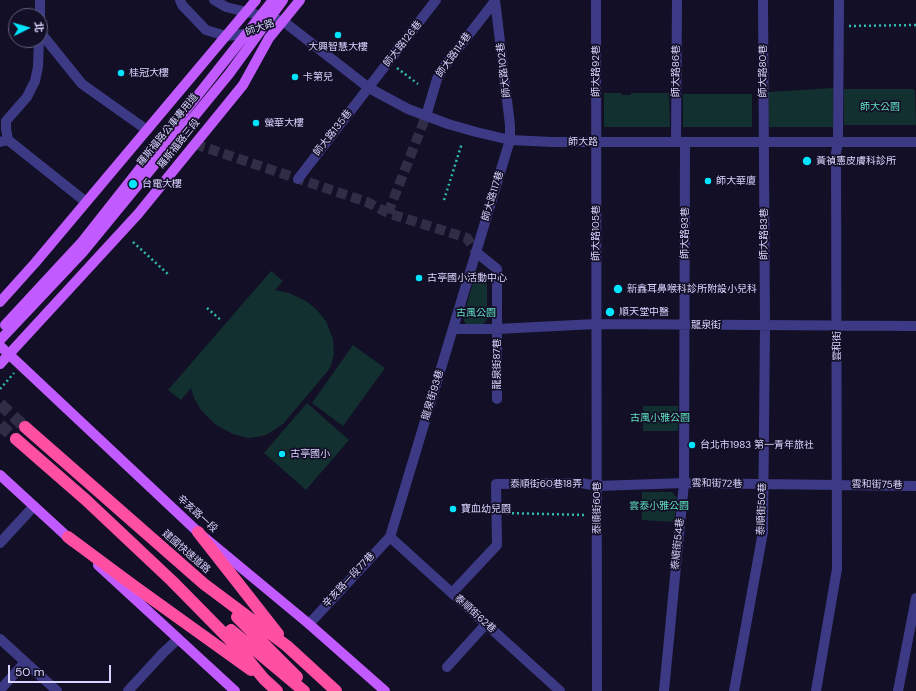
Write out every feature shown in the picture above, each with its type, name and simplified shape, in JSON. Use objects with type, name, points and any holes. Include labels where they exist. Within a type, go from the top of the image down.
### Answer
[{"type":"highway","name":"建國快速道路","points":[[24,427],[204,584],[287,646],[336,691]]},
{"type":"highway","points":[[16,439],[86,500],[172,581],[240,650],[264,680]]},
{"type":"highway","points":[[198,532],[287,646]]},
{"type":"highway","points":[[68,537],[277,691]]},
{"type":"highway","points":[[172,581],[304,691]]},
{"type":"highway","points":[[204,584],[311,691]]},
{"type":"main road","points":[[0,302],[256,0]]},
{"type":"main road","name":"羅斯福路公車專用道","points":[[266,19],[273,0]]},
{"type":"main road","name":"羅斯福路公車專用道","points":[[0,340],[83,252],[229,74],[266,19],[283,0]]},
{"type":"main road","name":"羅斯福路三段","points":[[0,364],[10,355],[138,214],[243,85],[269,38],[300,0]]},
{"type":"main road","name":"羅斯福路公車專用道","points":[[0,331],[81,243],[246,34]]},
{"type":"main road","name":"辛亥路一段","points":[[0,346],[198,532],[309,624],[385,691]]},
{"type":"main road","points":[[0,475],[235,691]]},
{"type":"street","name":"師大路","points":[[180,0],[206,30],[226,36],[246,34],[266,19]]},
{"type":"street","name":"師大路","points":[[214,0],[226,7],[247,11],[266,19],[283,21],[369,88],[408,109],[476,132],[510,140],[552,142],[916,142]]},
{"type":"street","name":"師大路114巷","points":[[426,116],[437,79],[443,68],[495,0]]},
{"type":"street","name":"師大路102巷","points":[[495,0],[510,125],[510,140]]},
{"type":"street","name":"師大路92巷","points":[[596,0],[596,142]]},
{"type":"street","name":"師大路86巷","points":[[676,0],[680,142]]},
{"type":"street","name":"師大路80巷","points":[[763,0],[763,142]]},
{"type":"street","name":"雲和街","points":[[816,691],[837,568],[838,326],[836,153],[838,142],[839,0]]},
{"type":"street","name":"師大路126巷","points":[[369,88],[435,1]]},
{"type":"street","points":[[48,42],[82,84],[147,130]]},
{"type":"street","points":[[39,48],[38,67],[35,81],[27,97],[6,121],[4,141],[86,202]]},
{"type":"street","name":"師大路135巷","points":[[298,179],[369,88]]},
{"type":"street","name":"師大路117巷","points":[[476,252],[510,140]]},
{"type":"street","name":"師大路105巷","points":[[596,142],[596,324]]},
{"type":"street","name":"師大路93巷","points":[[680,142],[685,325]]},
{"type":"street","name":"師大路83巷","points":[[763,142],[765,326]]},
{"type":"street","points":[[476,252],[497,269],[497,329]]},
{"type":"street","name":"龍泉街93巷","points":[[390,537],[476,252]]},
{"type":"street","name":"龍泉街","points":[[453,329],[497,329],[596,324],[916,326]]},
{"type":"street","name":"泰順街60巷","points":[[596,324],[597,691]]},
{"type":"street","name":"泰順街54巷","points":[[664,691],[684,483],[685,325]]},
{"type":"street","name":"泰順街50巷","points":[[734,691],[763,532],[765,326]]},
{"type":"street","name":"龍泉街87巷","points":[[497,329],[497,399]]},
{"type":"street","name":"泰順街60巷18弄","points":[[496,513],[496,484],[581,482],[596,486]]},
{"type":"street","name":"雲和街72巷","points":[[596,486],[684,483],[764,485],[837,484]]},
{"type":"street","name":"雲和街75巷","points":[[837,484],[916,486]]},
{"type":"street","points":[[0,543],[34,506]]},
{"type":"street","points":[[452,593],[497,545],[496,513]]},
{"type":"street","name":"泰順街62巷","points":[[390,537],[560,691]]},
{"type":"street","name":"辛亥路一段77巷","points":[[309,624],[390,537]]},
{"type":"street","points":[[898,691],[913,632],[916,598]]},
{"type":"street","points":[[447,667],[486,624]]},
{"type":"street","points":[[0,639],[57,691]]},
{"type":"street","points":[[128,691],[178,639]]},
{"type":"street","points":[[0,690],[25,662]]},
{"type":"path","points":[[839,26],[916,25]]},
{"type":"path","points":[[389,61],[418,84]]},
{"type":"path","points":[[444,200],[462,143]]},
{"type":"path","points":[[133,242],[169,275]]},
{"type":"path","points":[[207,308],[222,321]]},
{"type":"path","points":[[496,513],[597,515]]},
{"type":"green space","name":"師大公園","points":[[833,88],[833,127],[769,127],[768,92]]},
{"type":"green space","name":"師大公園","points":[[844,89],[913,89],[915,91],[916,125],[844,125]]},
{"type":"green space","points":[[604,93],[622,93],[622,95],[631,95],[631,93],[669,93],[670,127],[604,127]]},
{"type":"green space","points":[[683,94],[752,94],[752,127],[683,127]]},
{"type":"green space","points":[[271,271],[283,281],[275,290],[289,293],[306,301],[316,309],[326,321],[333,339],[334,354],[331,366],[327,372],[283,424],[266,435],[248,438],[233,434],[216,425],[201,410],[194,398],[191,388],[181,400],[168,390]]},
{"type":"green space","name":"古風公園","points":[[480,271],[487,274],[487,320],[481,326],[467,325],[463,317],[476,273]]},
{"type":"green space","points":[[353,345],[385,368],[343,426],[312,403]]},
{"type":"green space","points":[[307,403],[349,440],[306,490],[264,453]]},
{"type":"green space","name":"古風小雅公園","points":[[643,406],[678,406],[678,431],[643,431]]},
{"type":"green space","name":"雲泰小雅公園","points":[[642,492],[672,492],[677,498],[674,522],[642,520]]},
{"type":"tunnel","points":[[388,213],[426,116]]},
{"type":"tunnel","points":[[195,144],[367,202],[388,213],[467,238],[476,252]]},
{"type":"tunnel","points":[[0,404],[25,427]]},
{"type":"tunnel","points":[[0,425],[16,439]]},
{"type":"place","name":"大興智慧大樓","points":[[338,35]]},
{"type":"place","name":"桂冠大樓","points":[[121,73]]},
{"type":"place","name":"卡第兒","points":[[295,77]]},
{"type":"place","name":"螢華大樓","points":[[256,123]]},
{"type":"place","name":"黃禎憲皮膚科診所","points":[[807,161]]},
{"type":"place","name":"師大華廈","points":[[708,181]]},
{"type":"place","name":"台電大樓","points":[[133,184]]},
{"type":"place","name":"古亭國小活動中心","points":[[419,278]]},
{"type":"place","name":"新鑫耳鼻喉科診所附設小兒科","points":[[618,289]]},
{"type":"place","name":"順天堂中醫","points":[[610,312]]},
{"type":"place","name":"台北市1983 第一青年旅社","points":[[692,445]]},
{"type":"place","name":"古亭國小","points":[[282,454]]},
{"type":"place","name":"寶血幼兒園","points":[[453,509]]}]
